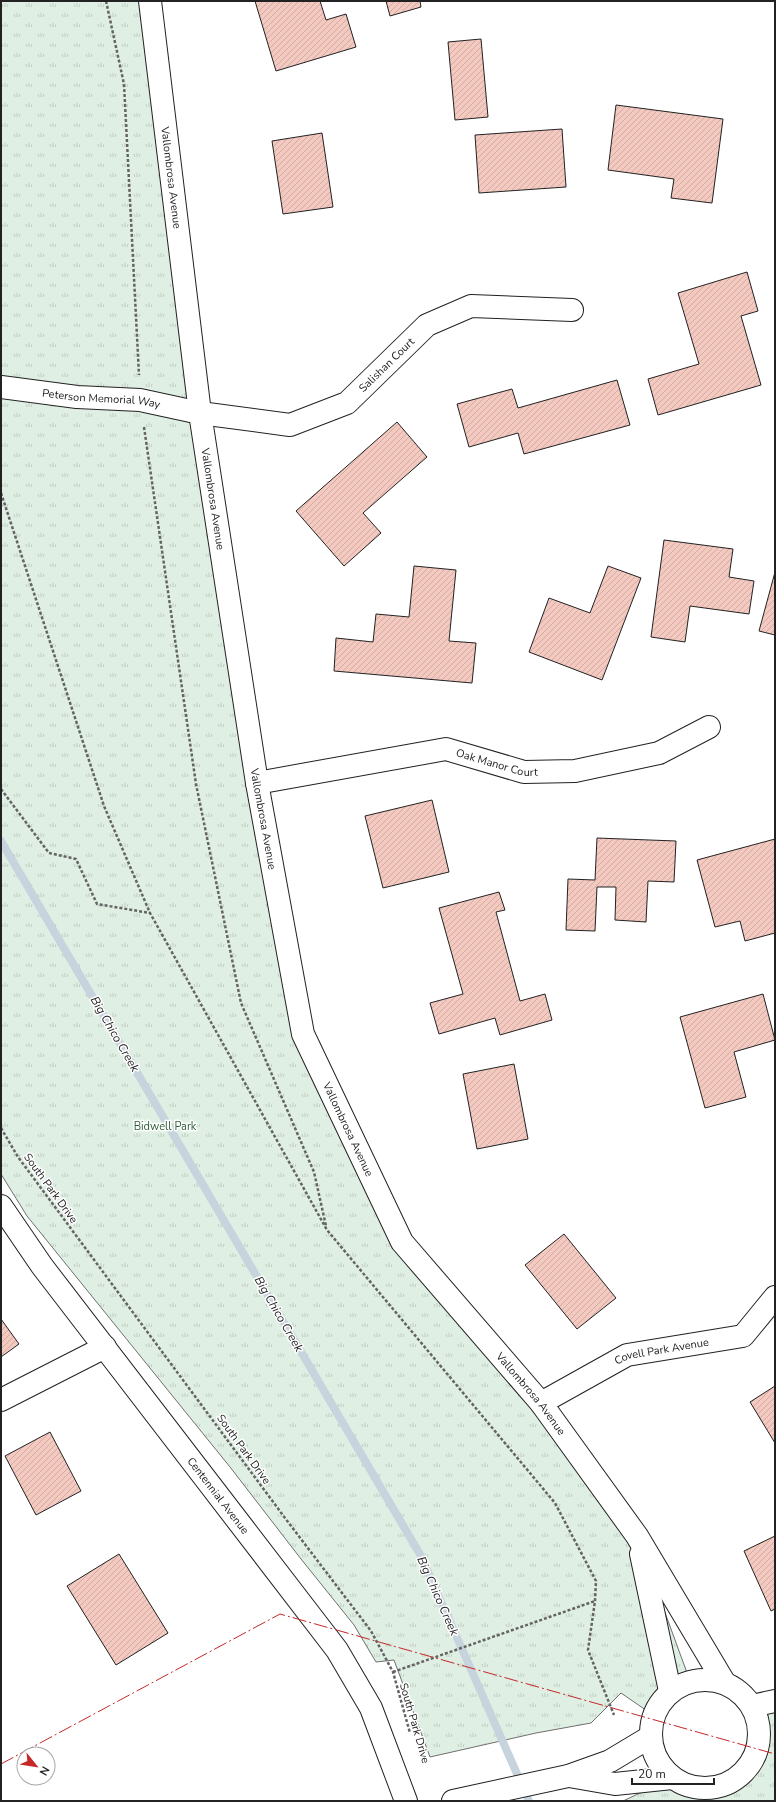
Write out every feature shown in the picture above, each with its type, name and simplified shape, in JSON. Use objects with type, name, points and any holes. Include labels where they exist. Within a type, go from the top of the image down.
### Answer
[{"type":"street","name":"Vallombrosa Avenue","points":[[150,1],[200,413],[257,783],[302,1034],[402,1242],[541,1403],[637,1536],[724,1682]]},
{"type":"street","name":"Salishan Court","points":[[200,413],[290,425],[347,403],[427,325],[471,306],[572,310]]},
{"type":"street","name":"Peterson Memorial Way","points":[[1,388],[76,397],[140,400],[200,413]]},
{"type":"street","name":"Oak Manor Court","points":[[257,783],[446,749],[524,772],[575,771],[659,753],[708,727]]},
{"type":"street","name":"Centennial Avenue","points":[[1,1206],[42,1266],[337,1650],[371,1708],[406,1801]]},
{"type":"street","name":"Covell Park Avenue","points":[[541,1403],[626,1355],[743,1336],[775,1297]]},
{"type":"street","points":[[1,1400],[105,1347]]},
{"type":"street","name":"Vallombrosa Avenue","points":[[637,1536],[670,1691]]},
{"type":"street","points":[[709,1679],[724,1682],[740,1692],[752,1706],[757,1719],[759,1733],[758,1747],[752,1762],[741,1775],[726,1784],[708,1789],[683,1784],[672,1778],[660,1766],[653,1752],[650,1737],[653,1715],[660,1702],[670,1691],[680,1685],[694,1680],[709,1679]]},
{"type":"street","points":[[752,1706],[775,1700]]},
{"type":"street","points":[[458,1800],[568,1776],[610,1761],[650,1737]]},
{"type":"street","points":[[752,1762],[775,1748]]},
{"type":"street","points":[[568,1776],[615,1784],[672,1778]]},
{"type":"path","points":[[106,1],[124,84],[140,400],[196,784],[241,1004],[314,1172],[327,1230]]},
{"type":"path","points":[[1,493],[104,806],[150,913],[327,1230],[555,1503],[596,1581],[595,1601],[588,1650],[614,1715]]},
{"type":"path","points":[[1,789],[49,853],[76,859],[97,904],[150,913]]},
{"type":"path","name":"South Park Drive","points":[[1,1128],[32,1176],[275,1505],[371,1631],[393,1672],[412,1740]]},
{"type":"path","points":[[393,1672],[595,1601]]},
{"type":"green space","name":"Bidwell Park","points":[[1,1],[150,1],[303,1034],[402,1242],[637,1536],[690,1681],[668,1694],[653,1715],[621,1693],[591,1723],[536,1733],[430,1757],[394,1660],[376,1662],[354,1625],[230,1467],[27,1216],[1,1174]]},
{"type":"green space","points":[[752,1706],[775,1708],[775,1801],[623,1801],[672,1778],[697,1788],[706,1789],[717,1788],[736,1778],[744,1771],[756,1753],[759,1732],[757,1719]]},
{"type":"building","points":[[255,1],[320,1],[326,20],[346,14],[356,47],[276,71]]},
{"type":"building","points":[[386,1],[420,1],[421,7],[390,16]]},
{"type":"building","points":[[481,39],[488,117],[455,120],[448,42]]},
{"type":"building","points":[[616,105],[723,119],[712,203],[671,198],[674,179],[608,170]]},
{"type":"building","points":[[562,129],[566,187],[479,193],[475,135]]},
{"type":"building","points":[[322,133],[333,207],[283,214],[272,141]]},
{"type":"building","points":[[747,272],[758,311],[741,316],[761,385],[658,415],[648,379],[699,364],[678,293]]},
{"type":"building","points":[[617,380],[630,425],[524,454],[518,433],[469,447],[457,404],[512,389],[518,408]]},
{"type":"building","points":[[397,422],[427,457],[363,513],[381,533],[344,566],[296,511]]},
{"type":"building","points":[[664,540],[733,549],[729,577],[754,581],[749,614],[690,606],[685,642],[651,637]]},
{"type":"building","points":[[414,566],[456,570],[449,641],[476,643],[472,683],[334,671],[336,638],[373,642],[376,614],[409,617]]},
{"type":"building","points":[[608,566],[641,578],[602,680],[529,652],[549,598],[590,613]]},
{"type":"building","points":[[775,572],[775,635],[759,631]]},
{"type":"building","points":[[432,800],[449,872],[383,888],[365,816]]},
{"type":"building","points":[[597,838],[676,841],[674,882],[648,881],[646,922],[615,920],[616,887],[597,887],[595,931],[566,930],[568,879],[595,880]]},
{"type":"building","points":[[775,839],[775,933],[745,941],[740,921],[715,927],[697,860]]},
{"type":"building","points":[[499,892],[505,910],[496,912],[520,1001],[545,994],[552,1020],[500,1035],[495,1018],[439,1034],[430,1003],[463,994],[439,908]]},
{"type":"building","points":[[763,994],[775,1040],[734,1052],[746,1097],[705,1108],[680,1017]]},
{"type":"building","points":[[514,1064],[528,1139],[477,1149],[463,1074]]},
{"type":"building","points":[[564,1234],[616,1298],[577,1329],[525,1265]]},
{"type":"building","points":[[1,1319],[19,1344],[1,1357]]},
{"type":"building","points":[[775,1386],[775,1443],[750,1402]]},
{"type":"building","points":[[50,1432],[81,1491],[36,1515],[5,1456]]},
{"type":"building","points":[[775,1536],[775,1609],[771,1611],[744,1551]]},
{"type":"building","points":[[119,1554],[168,1633],[116,1665],[67,1586]]},
{"type":"waterway","name":"Big Chico Creek","points":[[1,841],[421,1556],[529,1801]]},
{"type":"power","points":[[1,1764],[280,1614],[775,1754]]}]
